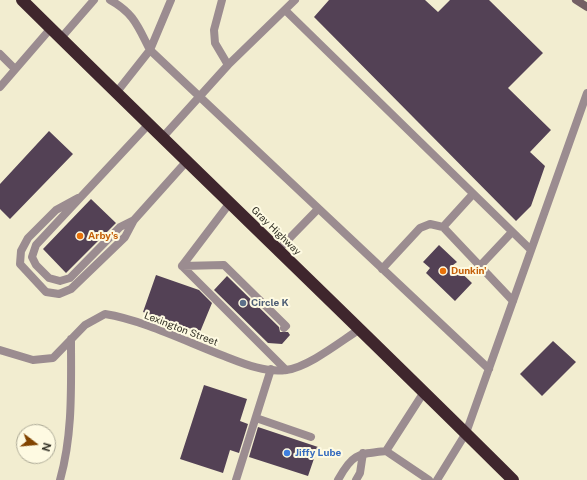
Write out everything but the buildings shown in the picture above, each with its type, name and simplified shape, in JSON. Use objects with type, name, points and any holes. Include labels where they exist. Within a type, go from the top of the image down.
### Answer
[{"type":"highway","name":"Gray Highway","points":[[22,0],[229,204],[360,328],[513,480]]},
{"type":"street","points":[[61,38],[94,0]]},
{"type":"street","points":[[110,0],[126,10],[138,26],[150,50],[489,369]]},
{"type":"street","points":[[116,93],[150,50],[171,0]]},
{"type":"street","points":[[222,0],[214,30],[215,43],[228,65]]},
{"type":"street","points":[[162,138],[228,65],[295,0]]},
{"type":"street","points":[[576,0],[587,7]]},
{"type":"street","points":[[285,10],[531,250]]},
{"type":"street","points":[[0,87],[51,28]]},
{"type":"street","points":[[0,54],[16,69]]},
{"type":"street","points":[[437,480],[466,433],[587,93]]},
{"type":"street","points":[[134,220],[120,227],[70,278],[60,281],[49,278],[36,265],[32,257],[36,245],[78,198],[148,125]]},
{"type":"street","points":[[78,198],[56,210],[28,238],[21,251],[20,264],[46,292],[59,294],[71,289],[125,237],[134,220],[186,162]]},
{"type":"street","points":[[443,227],[473,194]]},
{"type":"street","points":[[182,266],[229,204]]},
{"type":"street","points":[[278,250],[318,209]]},
{"type":"street","points":[[382,269],[420,228],[430,224],[443,227],[513,301]]},
{"type":"street","points":[[480,266],[512,232]]},
{"type":"street","points":[[182,266],[224,265],[251,294],[286,326],[284,328]]},
{"type":"street","points":[[182,266],[219,298],[266,345],[286,370]]},
{"type":"street","name":"Lexington Street","points":[[0,350],[33,360],[53,358],[71,339],[95,318],[105,314],[117,316],[239,362],[271,370],[286,370],[314,359],[360,328]]},
{"type":"street","points":[[60,480],[64,466],[70,423],[71,339]]},
{"type":"street","points":[[236,480],[271,370]]},
{"type":"street","points":[[386,451],[424,392]]},
{"type":"street","points":[[256,418],[311,437]]},
{"type":"street","points":[[338,480],[352,458],[364,453],[386,451],[429,480]]},
{"type":"street","points":[[356,480],[360,473],[364,453]]},
{"type":"place","name":"Arby's","points":[[80,236]]},
{"type":"place","name":"Dunkin'","points":[[443,271]]},
{"type":"place","name":"Circle K","points":[[243,303]]},
{"type":"place","name":"Jiffy Lube","points":[[287,453]]}]
